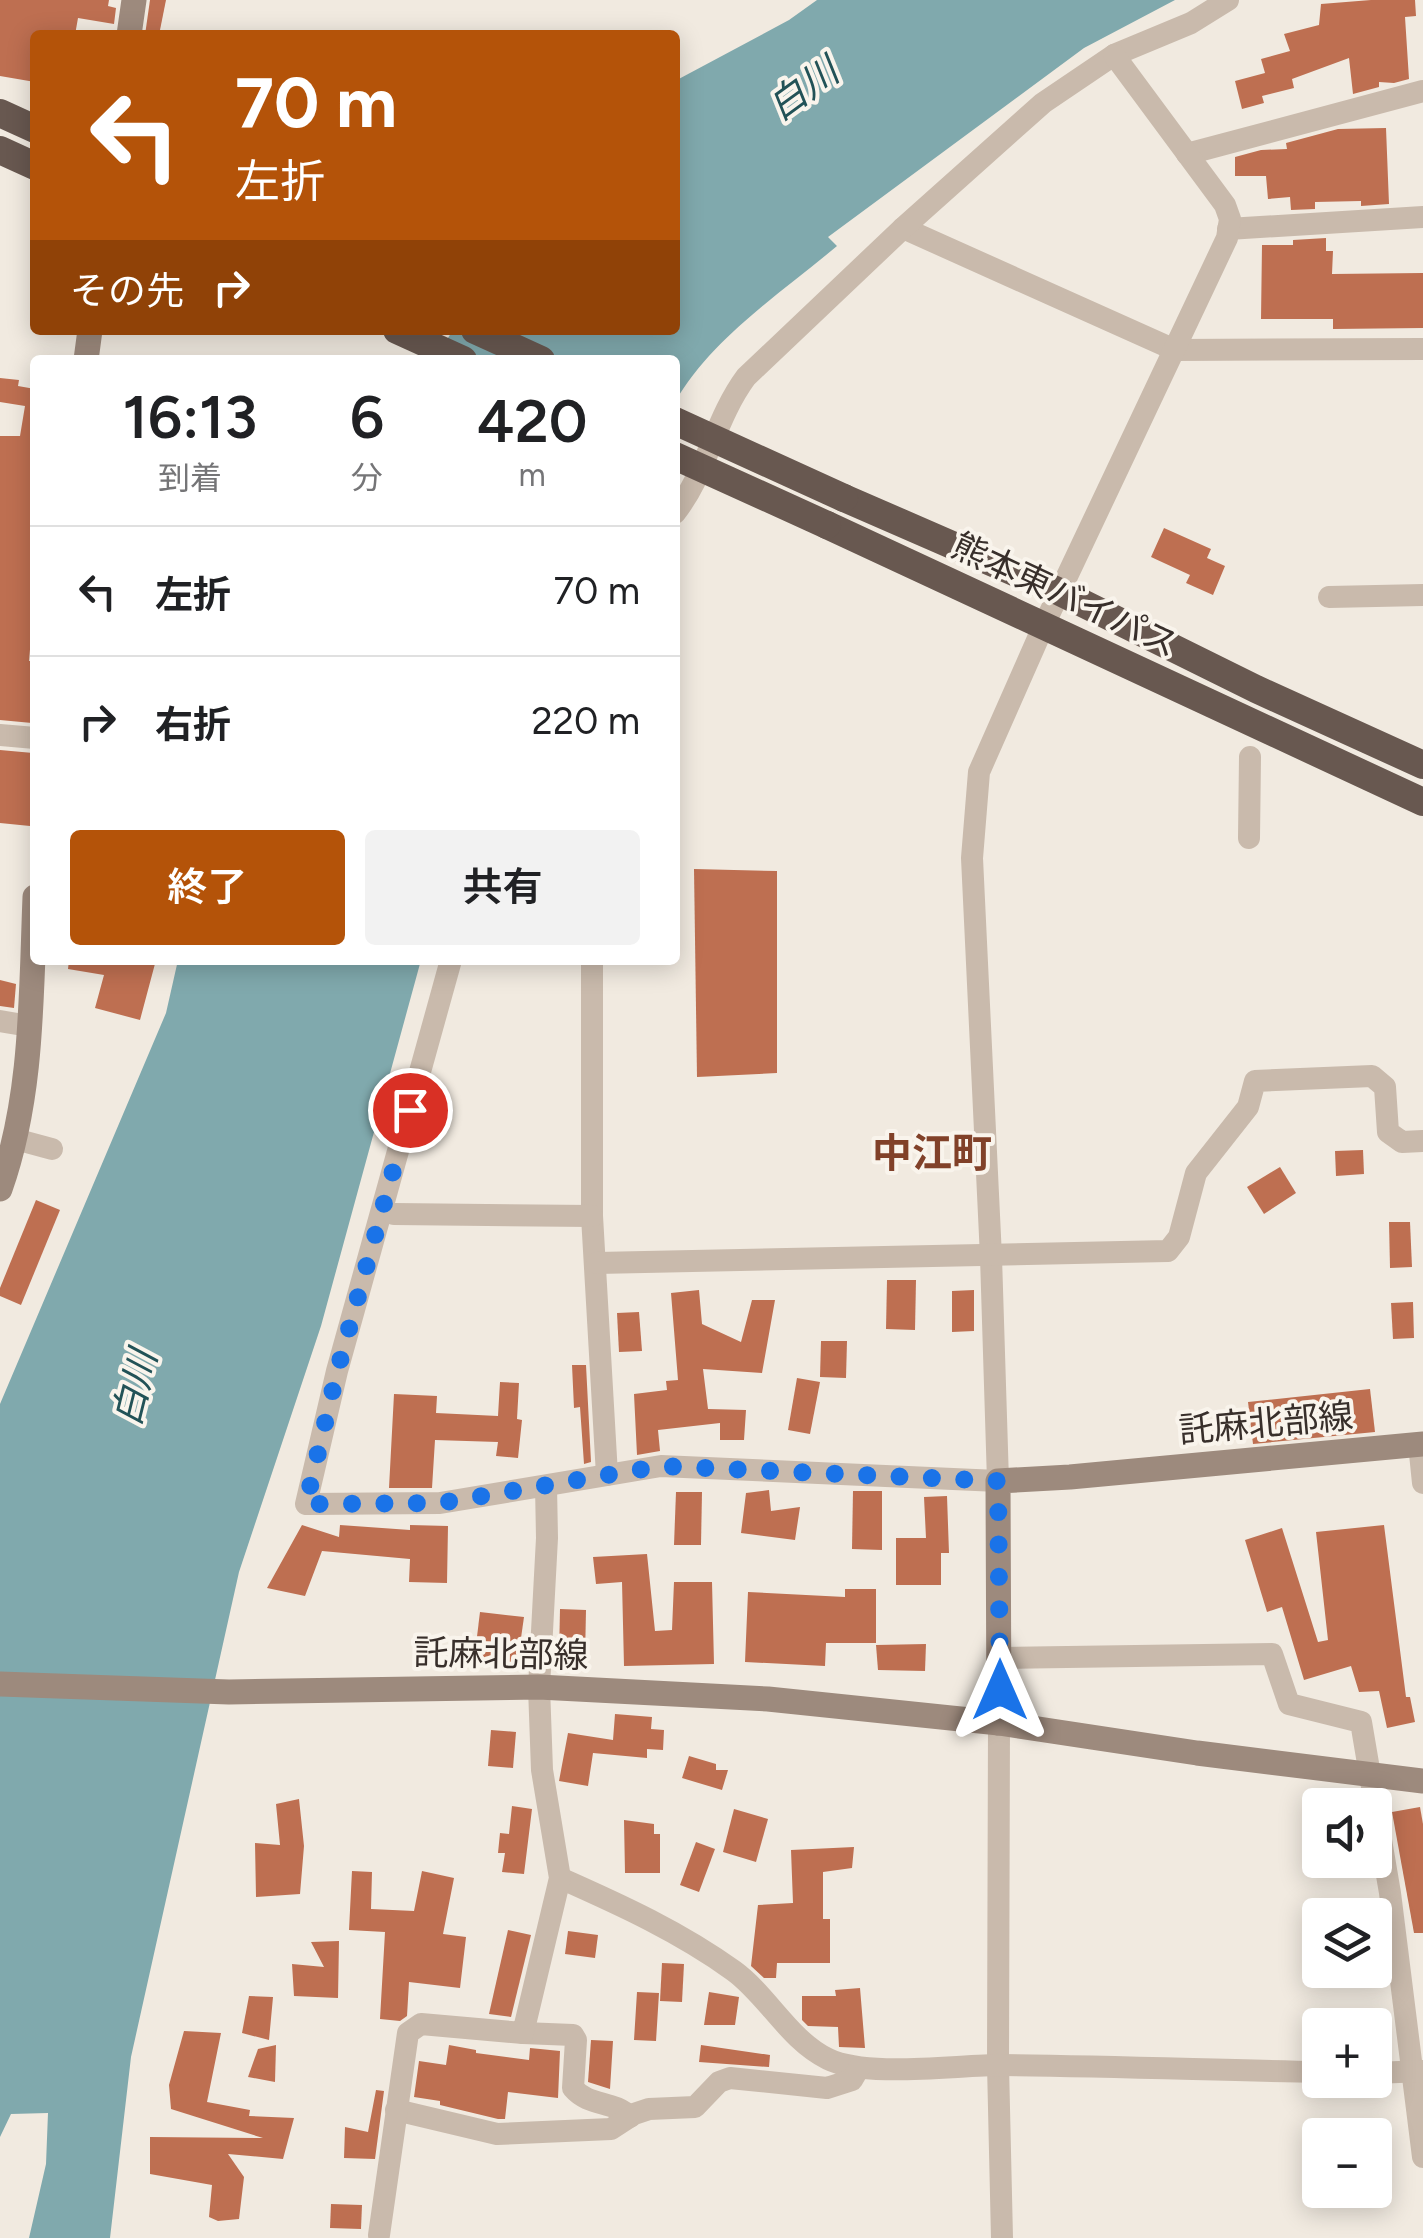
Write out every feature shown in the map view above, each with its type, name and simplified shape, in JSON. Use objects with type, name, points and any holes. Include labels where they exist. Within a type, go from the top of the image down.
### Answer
[{"type":"highway","points":[[0,113],[30,127]]},
{"type":"highway","points":[[0,150],[30,164]]},
{"type":"highway","points":[[408,335],[452,355]]},
{"type":"highway","points":[[486,335],[530,355]]},
{"type":"highway","name":"熊本東バイパス","points":[[680,423],[1060,592],[1256,689],[1423,765]]},
{"type":"highway","name":"熊本東バイパス","points":[[680,458],[1423,802]]},
{"type":"main road","points":[[130,30],[134,0]]},
{"type":"main road","points":[[0,1190],[27,1070],[32,965]]},
{"type":"main road","name":"託麻北部線","points":[[998,1481],[1421,1444]]},
{"type":"main road","points":[[998,1481],[999,1723]]},
{"type":"main road","name":"託麻北部線","points":[[0,1684],[230,1692],[539,1686],[768,1699],[999,1723],[1423,1781]]},
{"type":"street","points":[[680,507],[691,493],[732,397],[746,377],[903,228],[1043,103],[1114,55],[1192,23],[1228,0]]},
{"type":"street","points":[[450,965],[337,1372],[306,1504],[440,1503],[661,1466],[998,1481],[992,1257],[972,858],[979,772],[1175,350],[1230,219],[1224,205],[1114,55]]},
{"type":"street","points":[[1187,154],[1423,92]]},
{"type":"street","points":[[1228,229],[1423,217]]},
{"type":"street","points":[[903,228],[1175,350],[1423,349]]},
{"type":"street","points":[[1329,596],[1423,595]]},
{"type":"street","points":[[0,734],[30,737]]},
{"type":"street","points":[[1249,838],[1250,757]]},
{"type":"street","points":[[592,965],[592,1216],[607,1475]]},
{"type":"street","points":[[0,1021],[30,1026]]},
{"type":"street","points":[[597,1263],[1168,1251],[1178,1237],[1196,1173],[1248,1107],[1255,1081],[1372,1076],[1385,1088],[1388,1132],[1402,1142],[1423,1141]]},
{"type":"street","points":[[9,1145],[52,1148]]},
{"type":"street","points":[[394,1214],[592,1216]]},
{"type":"street","points":[[1421,1444],[1423,1483]]},
{"type":"street","points":[[523,2033],[560,1878],[542,1770],[539,1686],[546,1486]]},
{"type":"street","points":[[1000,1658],[1272,1654],[1289,1704],[1361,1722],[1418,2072],[1423,2158]]},
{"type":"street","points":[[999,1723],[1002,2238]]},
{"type":"street","points":[[560,1878],[640,1913],[680,1936],[737,1974],[807,2046],[829,2060],[858,2068],[998,2065],[1302,2072]]},
{"type":"street","points":[[378,2235],[408,2033],[421,2024],[573,2035],[576,2093],[589,2101],[618,2107],[630,2117]]},
{"type":"street","points":[[396,2110],[497,2134],[611,2129],[649,2109],[696,2107],[719,2082],[730,2078],[827,2088],[852,2080],[858,2068]]},
{"type":"street","points":[[1392,2073],[1418,2072]]},
{"type":"water","name":"白川","points":[[817,0],[1175,0],[1084,48],[828,237],[837,246],[728,337],[680,394],[680,355],[437,355],[450,335],[680,335],[680,78],[789,20]]},
{"type":"water","name":"白川","points":[[177,965],[420,965],[321,1326],[239,1572],[131,2057],[110,2238],[29,2238],[46,2164],[48,2113],[11,2114],[0,2137],[0,1404],[166,1013]]},
{"type":"building","points":[[0,0],[109,0],[108,6],[116,8],[114,24],[78,18],[76,30],[30,30],[30,81],[0,76]]},
{"type":"building","points":[[150,0],[166,0],[160,30],[146,30]]},
{"type":"building","points":[[1415,0],[1416,16],[1405,17],[1409,79],[1379,82],[1379,87],[1353,94],[1349,58],[1292,79],[1294,88],[1262,96],[1264,103],[1242,109],[1235,81],[1265,73],[1261,59],[1290,51],[1284,34],[1319,25],[1321,4]]},
{"type":"building","points":[[1386,128],[1389,204],[1315,202],[1315,209],[1291,210],[1290,197],[1268,199],[1266,176],[1235,176],[1235,157],[1287,149],[1286,143],[1338,129]]},
{"type":"building","points":[[1326,238],[1326,251],[1333,251],[1332,274],[1423,273],[1423,328],[1333,329],[1333,319],[1261,319],[1262,245],[1293,245],[1293,240]]},
{"type":"building","points":[[0,378],[19,380],[18,386],[30,388],[30,723],[0,720],[0,436],[20,436],[25,406],[0,402]]},
{"type":"building","points":[[1164,528],[1211,549],[1207,558],[1225,566],[1213,595],[1186,583],[1190,575],[1151,557]]},
{"type":"building","points":[[0,750],[30,753],[30,826],[0,823]]},
{"type":"building","points":[[694,869],[777,871],[777,1073],[697,1077]]},
{"type":"building","points":[[68,965],[155,965],[140,1020],[95,1008],[104,975],[68,969]]},
{"type":"building","points":[[0,980],[16,984],[14,1008],[0,1006]]},
{"type":"building","points":[[1363,1150],[1364,1174],[1336,1176],[1335,1151]]},
{"type":"building","points":[[1280,1167],[1296,1193],[1264,1214],[1247,1187]]},
{"type":"building","points":[[36,1200],[60,1210],[21,1305],[0,1296],[0,1288]]},
{"type":"building","points":[[1389,1222],[1410,1222],[1412,1267],[1390,1268]]},
{"type":"building","points":[[887,1280],[916,1280],[915,1330],[886,1329]]},
{"type":"building","points":[[699,1290],[702,1324],[741,1342],[752,1300],[775,1300],[762,1373],[703,1369],[708,1409],[746,1410],[744,1440],[720,1440],[720,1423],[658,1430],[660,1451],[637,1455],[634,1394],[667,1390],[666,1381],[678,1380],[671,1293]]},
{"type":"building","points":[[974,1290],[974,1331],[952,1332],[952,1291]]},
{"type":"building","points":[[1413,1302],[1414,1338],[1393,1339],[1391,1303]]},
{"type":"building","points":[[639,1312],[642,1351],[619,1352],[617,1313]]},
{"type":"building","points":[[821,1341],[847,1341],[846,1378],[820,1377]]},
{"type":"building","points":[[572,1365],[586,1365],[591,1462],[584,1464],[580,1407],[574,1408]]},
{"type":"building","points":[[797,1378],[820,1382],[810,1434],[788,1430]]},
{"type":"building","points":[[500,1382],[519,1383],[517,1419],[522,1420],[518,1458],[496,1456],[498,1442],[435,1440],[432,1488],[389,1488],[394,1394],[437,1396],[436,1413],[498,1416]]},
{"type":"building","points":[[1370,1389],[1375,1432],[1253,1444],[1248,1402]]},
{"type":"building","points":[[769,1490],[771,1511],[800,1507],[795,1540],[741,1533],[746,1493]]},
{"type":"building","points":[[853,1491],[882,1491],[882,1550],[852,1549]]},
{"type":"building","points":[[676,1492],[702,1492],[701,1545],[674,1545]]},
{"type":"building","points":[[947,1496],[949,1553],[941,1553],[941,1585],[896,1585],[896,1538],[926,1538],[924,1497]]},
{"type":"building","points":[[302,1525],[339,1537],[340,1525],[410,1530],[410,1525],[448,1526],[447,1583],[409,1582],[410,1559],[322,1551],[305,1596],[267,1588]]},
{"type":"building","points":[[1384,1525],[1406,1697],[1410,1697],[1415,1722],[1387,1728],[1379,1691],[1359,1692],[1351,1666],[1304,1680],[1282,1607],[1267,1612],[1245,1540],[1282,1528],[1318,1642],[1328,1640],[1316,1532]]},
{"type":"building","points":[[647,1554],[655,1631],[672,1630],[674,1582],[712,1582],[714,1664],[624,1666],[622,1582],[596,1584],[593,1557]]},
{"type":"building","points":[[845,1589],[876,1589],[876,1643],[826,1643],[825,1666],[745,1662],[748,1592],[845,1597]]},
{"type":"building","points":[[560,1609],[586,1610],[585,1658],[559,1657]]},
{"type":"building","points":[[480,1612],[524,1617],[517,1666],[474,1661]]},
{"type":"building","points":[[926,1644],[925,1671],[878,1670],[876,1645]]},
{"type":"building","points":[[615,1714],[652,1717],[651,1729],[664,1730],[663,1750],[647,1749],[647,1758],[593,1753],[588,1786],[559,1781],[568,1733],[613,1740]]},
{"type":"building","points":[[491,1730],[516,1732],[513,1768],[488,1766]]},
{"type":"building","points":[[689,1756],[716,1764],[716,1770],[728,1770],[722,1790],[682,1778]]},
{"type":"building","points":[[299,1799],[304,1846],[300,1894],[256,1897],[255,1843],[280,1845],[276,1804]]},
{"type":"building","points":[[512,1806],[532,1809],[524,1874],[502,1872],[505,1853],[498,1853],[500,1833],[509,1834]]},
{"type":"building","points":[[1420,1807],[1423,1933],[1414,1933],[1392,1812]]},
{"type":"building","points":[[734,1809],[768,1819],[756,1862],[723,1852]]},
{"type":"building","points":[[624,1820],[654,1824],[654,1834],[660,1834],[660,1873],[625,1873]]},
{"type":"building","points":[[696,1842],[715,1849],[699,1892],[680,1885]]},
{"type":"building","points":[[854,1847],[852,1868],[823,1872],[823,1919],[830,1919],[830,1963],[777,1963],[776,1978],[764,1978],[751,1966],[758,1905],[793,1903],[791,1850]]},
{"type":"building","points":[[352,1871],[372,1872],[371,1909],[414,1911],[422,1871],[454,1878],[443,1934],[466,1937],[460,1988],[409,1982],[407,2016],[400,2021],[380,2019],[385,1932],[349,1930]]},
{"type":"building","points":[[508,1930],[531,1935],[511,2017],[489,2014]]},
{"type":"building","points":[[568,1931],[598,1935],[595,1958],[565,1954]]},
{"type":"building","points":[[339,1941],[338,1998],[294,1996],[292,1964],[324,1967],[311,1942]]},
{"type":"building","points":[[662,1963],[684,1964],[682,2002],[660,2001]]},
{"type":"building","points":[[860,1988],[865,2048],[839,2047],[838,2027],[808,2026],[802,2020],[802,1996],[836,1996],[835,1990]]},
{"type":"building","points":[[637,1992],[659,1993],[656,2041],[634,2040]]},
{"type":"building","points":[[709,1992],[739,1997],[735,2025],[704,2025]]},
{"type":"building","points":[[249,1996],[273,1997],[269,2040],[242,2033]]},
{"type":"building","points":[[184,2031],[221,2033],[207,2102],[250,2110],[249,2116],[294,2118],[283,2159],[228,2154],[244,2177],[239,2219],[218,2221],[209,2217],[212,2185],[150,2174],[150,2137],[263,2138],[171,2109],[169,2085]]},
{"type":"building","points":[[591,2040],[613,2041],[610,2089],[588,2082]]},
{"type":"building","points":[[276,2045],[275,2082],[248,2077],[258,2049]]},
{"type":"building","points":[[449,2045],[529,2060],[530,2048],[560,2051],[558,2098],[508,2092],[505,2119],[498,2119],[414,2097],[419,2061],[446,2065]]},
{"type":"building","points":[[701,2045],[770,2055],[769,2067],[699,2062]]},
{"type":"building","points":[[376,2090],[384,2091],[375,2159],[344,2158],[345,2127],[368,2132]]},
{"type":"building","points":[[331,2204],[362,2205],[361,2229],[330,2228]]},
{"type":"district","name":"中江町","points":[[932,1153]]},
{"type":"route","points":[[410,1110],[337,1372],[306,1504],[440,1503],[661,1466],[998,1481],[1000,1690]]}]
